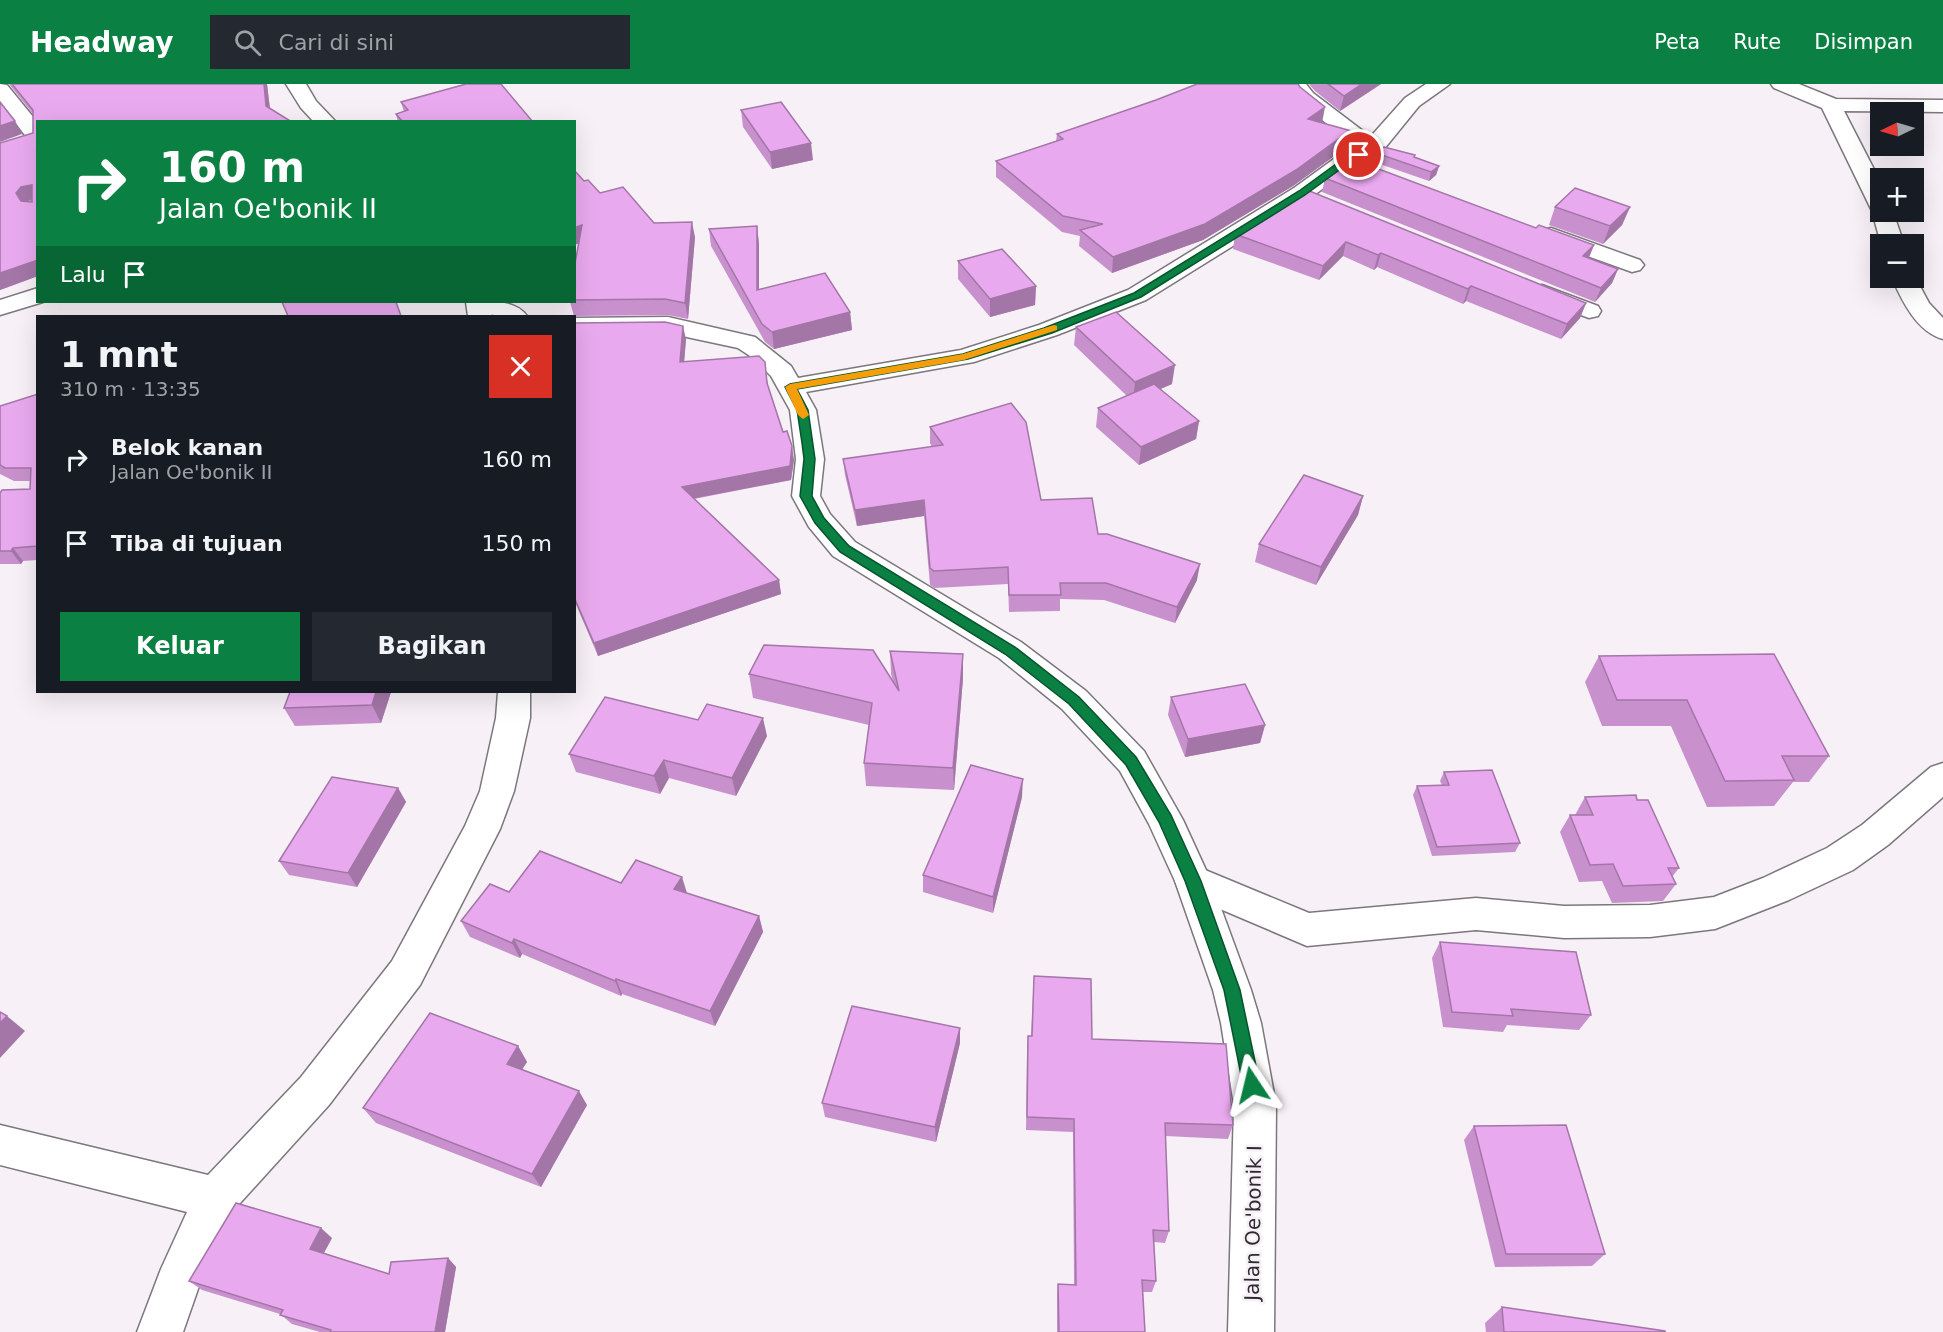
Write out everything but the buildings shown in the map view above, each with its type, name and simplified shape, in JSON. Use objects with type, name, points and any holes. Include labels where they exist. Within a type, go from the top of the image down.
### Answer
[{"type":"street","points":[[296,84],[308,104],[324,120]]},
{"type":"street","points":[[1296,84],[1306,97],[1372,148]]},
{"type":"street","points":[[790,387],[964,357],[1048,330],[1137,295],[1313,198],[1346,161],[1372,148],[1412,102],[1440,84]]},
{"type":"street","points":[[1781,84],[1833,105],[1943,106]]},
{"type":"street","points":[[0,89],[31,140]]},
{"type":"street","points":[[1833,105],[1832,108],[1870,183]]},
{"type":"street","points":[[1346,161],[1379,173]]},
{"type":"street","points":[[1533,229],[1632,265]]},
{"type":"street","points":[[1523,284],[1589,311]]},
{"type":"street","points":[[1909,288],[1924,315],[1943,331]]},
{"type":"street","points":[[0,308],[36,296]]},
{"type":"street","points":[[488,303],[512,315]]},
{"type":"street","name":"Jalan Oe'bonik I","points":[[576,326],[668,325],[746,342],[762,353],[782,372],[803,410],[810,459],[806,496],[819,520],[844,549],[1010,650],[1074,700],[1131,761],[1165,820],[1193,881],[1232,990],[1241,1023],[1255,1105],[1251,1332]]},
{"type":"street","points":[[160,1332],[177,1285],[216,1198],[315,1091],[406,973],[482,829],[497,791],[513,718],[513,693]]},
{"type":"street","points":[[1193,881],[1308,930],[1476,914],[1575,922],[1650,921],[1715,913],[1776,889],[1840,859],[1875,835],[1943,777]]},
{"type":"street","points":[[0,1145],[216,1198]]},
{"type":"slow traffic","points":[[803,415],[803,410],[790,387],[964,357],[1054,328]]},
{"type":"route","points":[[1252,1085],[1241,1023],[1232,990],[1193,881],[1165,820],[1131,761],[1074,700],[1010,650],[844,549],[819,520],[806,496],[810,459],[803,410],[790,387],[964,357],[1048,330],[1137,295],[1302,193],[1346,161],[1359,155]]}]
